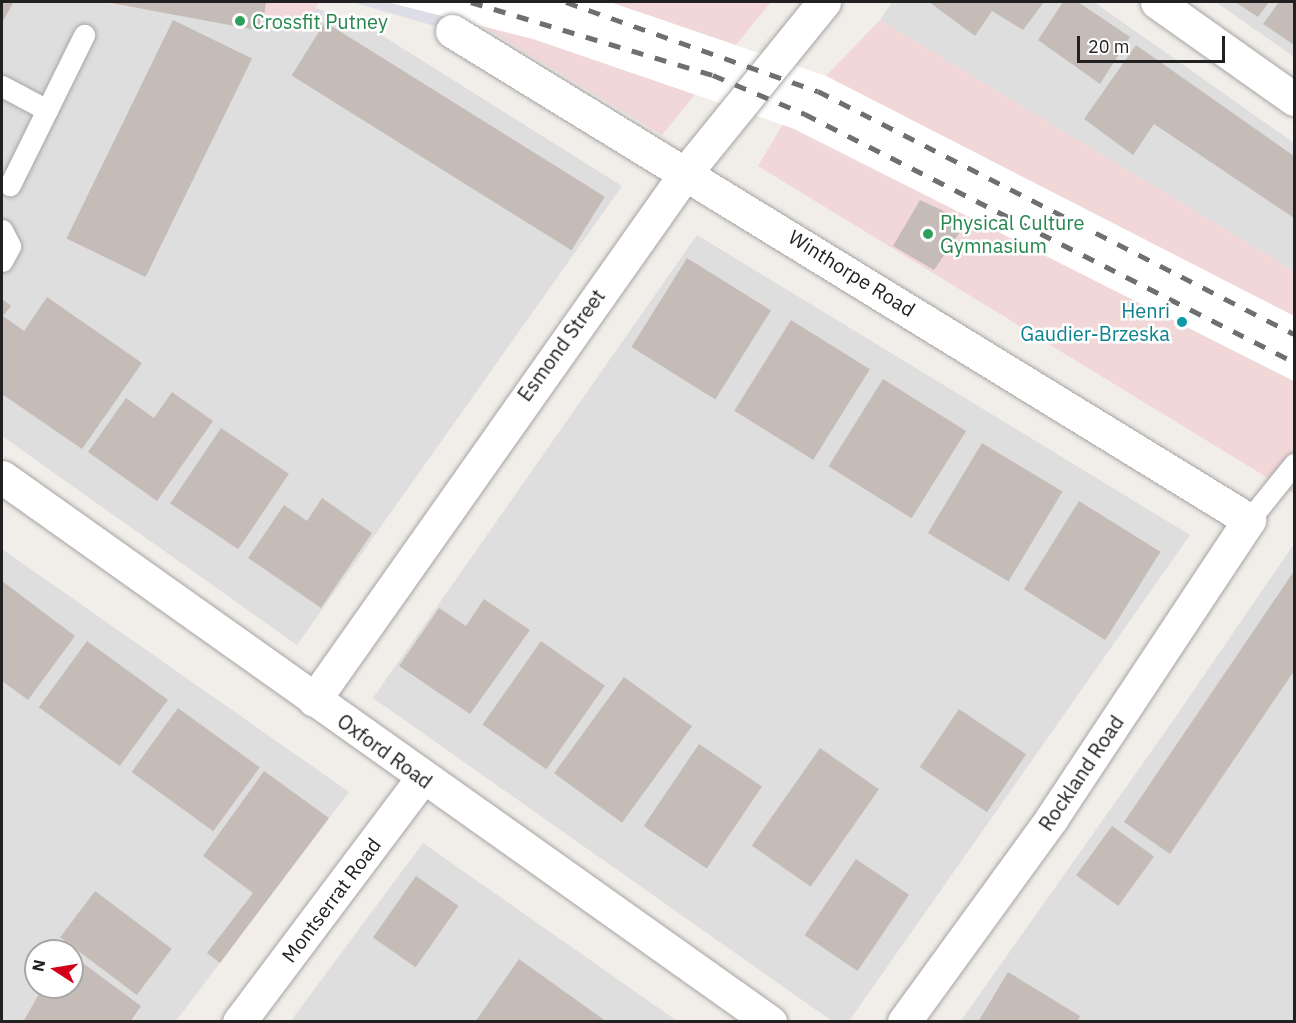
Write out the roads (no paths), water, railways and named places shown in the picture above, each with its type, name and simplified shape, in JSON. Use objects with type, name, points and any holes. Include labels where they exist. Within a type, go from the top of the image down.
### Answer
[{"type":"street","points":[[1157,2],[1294,99]]},
{"type":"street","name":"Esmond Street","points":[[314,700],[687,171],[812,5]]},
{"type":"street","name":"Winthorpe Road","points":[[452,32],[687,171],[1249,520]]},
{"type":"street","name":"Oxford Road","points":[[2,477],[422,778],[770,1022]]},
{"type":"street","name":"Rockland Road","points":[[904,1022],[1052,818],[1249,520]]},
{"type":"street","name":"Montserrat Road","points":[[240,1022],[422,778]]},
{"type":"lane","points":[[10,185],[84,35]]},
{"type":"lane","points":[[2,86],[47,110]]},
{"type":"lane","points":[[2,230],[10,246],[2,261]]},
{"type":"lane","points":[[1249,520],[1294,464]]},
{"type":"railway","points":[[471,2],[713,75],[805,114],[1294,362]]},
{"type":"railway","points":[[566,2],[818,91],[1294,334]]},
{"type":"place","name":"Crossfit Putney","points":[[240,21]]},
{"type":"place","name":"Physical Culture Gymnasium","points":[[928,234]]},
{"type":"place","name":"Henri Gaudier-Brzeska","points":[[1182,322]]}]
